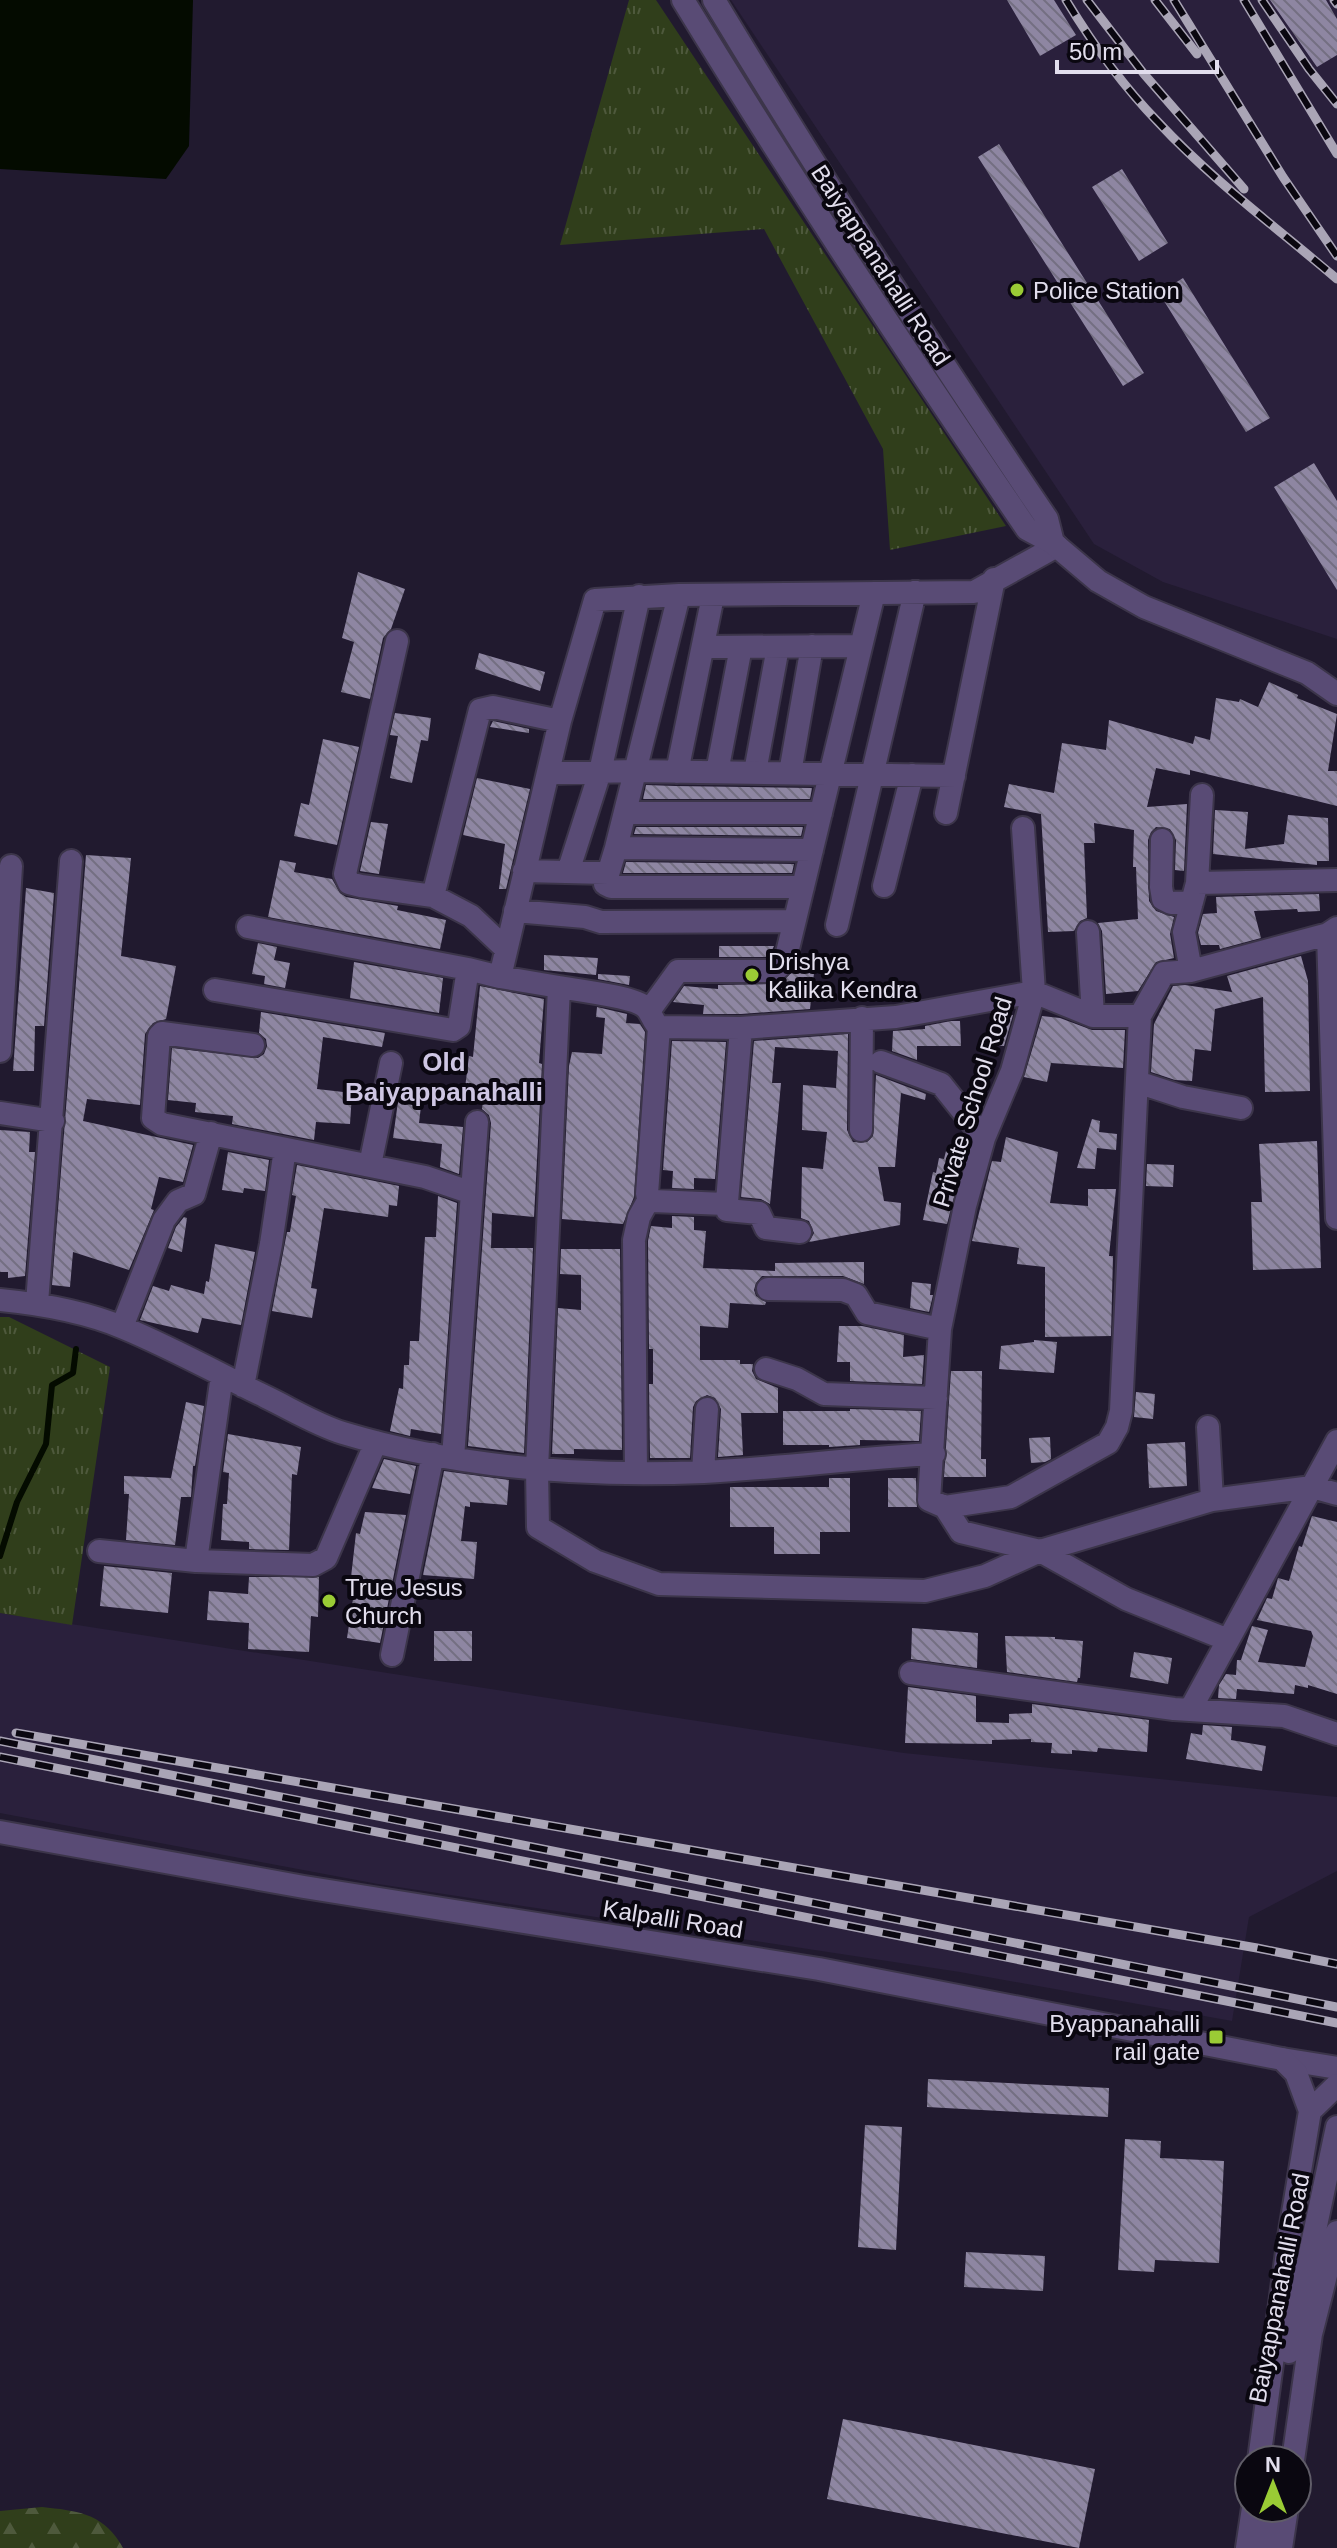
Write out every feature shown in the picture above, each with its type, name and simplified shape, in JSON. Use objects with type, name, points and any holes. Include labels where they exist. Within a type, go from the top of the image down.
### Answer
[{"type":"street","name":"Baiyappanahalli Road","points":[[683,0],[905,352],[1027,529],[1055,545],[1098,581],[1144,607],[1307,673],[1337,694]]},
{"type":"street","name":"Baiyappanahalli Road","points":[[714,0],[925,339],[1047,519],[1055,545]]},
{"type":"street","points":[[790,174],[810,158]]},
{"type":"street","points":[[500,977],[560,721],[592,603],[598,598],[974,592],[1055,545]]},
{"type":"street","points":[[946,813],[994,579]]},
{"type":"street","points":[[837,925],[915,592]]},
{"type":"street","points":[[636,1473],[634,1240],[639,1217],[649,1199],[654,1019],[678,971],[768,971],[778,968],[786,957],[874,593]]},
{"type":"street","points":[[679,595],[605,884],[611,887],[803,887]]},
{"type":"street","points":[[568,872],[600,772],[639,596]]},
{"type":"street","points":[[677,772],[713,596]]},
{"type":"street","points":[[397,641],[345,874],[349,883],[433,896],[471,916],[506,949]]},
{"type":"street","points":[[790,773],[812,646]]},
{"type":"street","points":[[703,647],[861,646]]},
{"type":"street","points":[[717,772],[741,647]]},
{"type":"street","points":[[755,772],[778,647]]},
{"type":"street","points":[[433,896],[480,710],[493,707],[560,721]]},
{"type":"street","points":[[549,773],[635,771],[954,776]]},
{"type":"street","points":[[884,886],[912,775]]},
{"type":"street","points":[[1191,971],[1184,932],[1195,892],[1202,795]]},
{"type":"street","points":[[625,813],[821,813]]},
{"type":"street","points":[[248,927],[638,1002],[654,1019],[741,1028],[896,1017],[1034,992],[1023,828]]},
{"type":"street","points":[[1162,840],[1161,887],[1163,899],[1171,903],[1195,892],[1337,880]]},
{"type":"street","points":[[616,848],[812,850]]},
{"type":"street","points":[[37,1303],[71,861]]},
{"type":"street","points":[[0,1051],[11,866]]},
{"type":"street","points":[[524,871],[607,873]]},
{"type":"street","points":[[515,911],[585,917],[601,922],[794,921]]},
{"type":"street","points":[[1228,1640],[1126,1599],[1040,1551],[961,1532],[945,1507],[1011,1497],[1108,1443],[1117,1427],[1121,1411],[1140,1016],[1164,973],[1191,971],[1332,931],[1337,1218]]},
{"type":"street","points":[[1088,932],[1093,1016]]},
{"type":"street","points":[[215,990],[453,1030],[459,1026],[468,969]]},
{"type":"street","points":[[559,987],[537,1469],[538,1527],[595,1561],[659,1584],[925,1591],[985,1576],[1040,1551],[1212,1500],[1312,1487],[1337,1494]]},
{"type":"street","name":"Private School Road","points":[[945,1507],[929,1500],[940,1329],[965,1206],[984,1138],[1012,1071],[1034,992],[1093,1016],[1140,1016]]},
{"type":"street","points":[[861,1130],[862,1018]]},
{"type":"street","points":[[725,1204],[741,1028]]},
{"type":"street","points":[[253,1045],[168,1032],[159,1036],[153,1118],[162,1124],[425,1177],[472,1193]]},
{"type":"street","points":[[881,1062],[941,1084],[984,1138]]},
{"type":"street","points":[[370,1165],[391,1063]]},
{"type":"street","points":[[1137,1082],[1183,1097],[1241,1108]]},
{"type":"street","points":[[0,1113],[53,1121]]},
{"type":"street","points":[[392,1655],[443,1456],[477,1122]]},
{"type":"street","points":[[122,1327],[164,1220],[178,1201],[194,1194],[211,1133]]},
{"type":"street","points":[[243,1386],[271,1244],[285,1149]]},
{"type":"street","points":[[649,1199],[725,1204]]},
{"type":"street","points":[[725,1204],[729,1211],[759,1213],[764,1226],[771,1230],[800,1232]]},
{"type":"street","points":[[768,1289],[843,1290],[856,1295],[867,1313],[940,1329]]},
{"type":"street","points":[[0,1300],[37,1303],[122,1327],[339,1432],[443,1456],[537,1469],[636,1473],[703,1472],[934,1454]]},
{"type":"street","points":[[766,1369],[797,1379],[824,1394],[936,1398]]},
{"type":"street","points":[[196,1561],[222,1375]]},
{"type":"street","points":[[703,1472],[707,1409]]},
{"type":"street","points":[[1208,1427],[1212,1500]]},
{"type":"street","points":[[1190,1710],[1337,1441]]},
{"type":"street","points":[[99,1551],[196,1561],[313,1565],[321,1562],[326,1558],[376,1442]]},
{"type":"street","points":[[911,1673],[1190,1710],[1284,1716],[1337,1734]]},
{"type":"street","name":"Kalpalli Road","points":[[0,1832],[304,1887],[819,1969],[1282,2059],[1336,2079]]},
{"type":"street","points":[[1282,2059],[1296,2073],[1310,2111]]},
{"type":"street","points":[[1310,2111],[1336,2079]]},
{"type":"street","name":"Baiyappanahalli Road","points":[[1261,2444],[1289,2237],[1310,2111]]},
{"type":"street","name":"Baiyappanahalli Road","points":[[1277,2444],[1292,2332],[1337,2127]]},
{"type":"street","points":[[1295,2444],[1311,2334],[1337,2232]]},
{"type":"street","points":[[1247,2548],[1251,2524]]},
{"type":"street","points":[[1263,2548],[1266,2524]]},
{"type":"street","points":[[1281,2548],[1285,2524]]},
{"type":"shaded area","points":[[0,0],[193,0],[189,146],[166,179],[0,169]]},
{"type":"shaded area","points":[[731,0],[1337,0],[1337,639],[1163,582],[1094,544]]},
{"type":"shaded area","points":[[0,1613],[904,1753],[1337,1797],[1337,1871],[1249,1917],[1232,2021],[960,1972],[378,1884],[0,1813]]},
{"type":"green space","points":[[629,0],[656,0],[1006,526],[890,550],[883,449],[764,229],[560,245]]},
{"type":"green space","points":[[0,1317],[9,1317],[110,1367],[72,1625],[0,1613]]},
{"type":"green space","points":[[42,2507],[67,2510],[99,2521],[116,2536],[123,2548],[0,2548],[0,2511]]},
{"type":"building","points":[[1007,0],[1054,0],[1076,35],[1040,56]]},
{"type":"building","points":[[1270,0],[1326,0],[1337,19],[1337,55],[1317,67]]},
{"type":"building","points":[[999,144],[1144,373],[1123,386],[978,157]]},
{"type":"building","points":[[1122,169],[1168,243],[1139,261],[1092,187]]},
{"type":"building","points":[[1183,278],[1270,418],[1246,432],[1159,293]]},
{"type":"building","points":[[1314,463],[1337,501],[1337,590],[1274,487]]},
{"type":"building","points":[[358,572],[405,589],[391,629],[383,638],[370,699],[341,692],[354,642],[342,638]]},
{"type":"building","points":[[479,653],[545,672],[540,691],[475,669]]},
{"type":"building","points":[[1269,682],[1298,695],[1297,698],[1337,714],[1328,771],[1337,771],[1337,806],[1190,770],[1190,775],[1156,768],[1147,807],[1187,804],[1184,871],[1175,870],[1176,840],[1170,829],[1156,827],[1148,840],[1149,901],[1156,911],[1174,917],[1170,934],[1174,958],[1156,962],[1138,991],[1106,994],[1102,931],[1098,923],[1138,919],[1136,867],[1133,867],[1134,830],[1094,823],[1095,843],[1084,843],[1087,918],[1080,921],[1074,931],[1048,932],[1041,814],[1004,807],[1009,784],[1054,793],[1062,743],[1106,750],[1109,720],[1193,744],[1195,736],[1210,740],[1216,698],[1239,702],[1240,699],[1258,707]]},
{"type":"building","points":[[395,713],[431,718],[428,741],[421,740],[412,783],[390,778],[398,736],[390,735]]},
{"type":"building","points":[[493,721],[529,729],[529,733],[490,727]]},
{"type":"building","points":[[323,739],[359,747],[337,845],[294,836],[301,803],[309,805]]},
{"type":"building","points":[[477,778],[530,789],[506,889],[499,889],[505,844],[463,835]]},
{"type":"building","points":[[646,785],[812,788],[810,799],[643,799]]},
{"type":"building","points":[[1215,810],[1248,812],[1245,849],[1284,844],[1288,815],[1328,818],[1329,861],[1317,861],[1317,865],[1213,854]]},
{"type":"building","points":[[371,822],[388,824],[379,874],[360,871]]},
{"type":"building","points":[[636,827],[803,827],[801,836],[634,834]]},
{"type":"building","points":[[86,855],[131,858],[121,956],[176,966],[166,1019],[153,1023],[145,1034],[140,1105],[87,1099],[83,1121],[193,1145],[183,1182],[159,1177],[151,1209],[154,1210],[129,1270],[73,1252],[70,1287],[52,1285]]},
{"type":"building","points":[[280,860],[296,863],[294,872],[332,879],[346,897],[398,906],[397,910],[446,920],[440,949],[268,917]]},
{"type":"building","points":[[626,862],[794,864],[792,873],[623,873]]},
{"type":"building","points":[[26,888],[54,893],[44,1026],[35,1026],[34,1071],[13,1071]]},
{"type":"building","points":[[1319,894],[1320,911],[1254,911],[1261,938],[1220,949],[1219,945],[1201,945],[1198,933],[1203,914],[1217,913],[1216,897]]},
{"type":"building","points":[[258,943],[277,947],[274,960],[290,963],[285,988],[264,984],[265,976],[252,974]]},
{"type":"building","points":[[719,946],[774,946],[766,957],[719,957]]},
{"type":"building","points":[[544,955],[598,958],[596,975],[544,970]]},
{"type":"building","points":[[1301,956],[1308,981],[1310,1091],[1265,1092],[1263,997],[1215,1009],[1211,1051],[1195,1049],[1192,1081],[1175,1080],[1151,1072],[1154,1024],[1173,986],[1232,992],[1227,976]]},
{"type":"building","points":[[354,962],[443,978],[439,1013],[350,998]]},
{"type":"building","points":[[794,970],[814,973],[810,1009],[703,1014],[704,1005],[673,1002],[684,986],[718,989],[718,985],[772,984],[783,981]]},
{"type":"building","points":[[598,974],[630,976],[629,985],[598,979]]},
{"type":"building","points":[[480,986],[544,999],[534,1217],[492,1213],[491,1248],[533,1248],[524,1453],[468,1446],[491,1123],[489,1115],[482,1109],[484,1090],[465,1088],[469,1056],[473,1057]]},
{"type":"building","points":[[597,1007],[627,1014],[626,1023],[640,1024],[645,1032],[634,1197],[623,1224],[562,1219],[569,1066],[572,1052],[602,1054],[605,1018],[596,1017]]},
{"type":"building","points":[[261,1012],[385,1033],[382,1047],[323,1037],[317,1089],[352,1093],[350,1124],[316,1122],[314,1140],[232,1124],[233,1116],[195,1112],[196,1103],[168,1100],[172,1048],[258,1058],[267,1046],[266,1039],[259,1033]]},
{"type":"building","points":[[995,1013],[1013,1015],[1004,1046],[991,1045]]},
{"type":"building","points":[[1042,1016],[1060,1018],[1092,1030],[1125,1030],[1123,1068],[1051,1063],[1047,1082],[1024,1077]]},
{"type":"building","points":[[960,1021],[961,1046],[917,1046],[917,1060],[892,1051],[893,1031],[925,1029],[925,1026]]},
{"type":"building","points":[[848,1034],[847,1130],[853,1142],[867,1142],[873,1136],[876,1075],[926,1094],[925,1100],[901,1093],[895,1167],[878,1167],[884,1201],[901,1203],[900,1225],[809,1242],[814,1233],[809,1221],[801,1218],[802,1167],[823,1169],[827,1132],[802,1130],[803,1085],[836,1088],[838,1051],[775,1047],[772,1083],[781,1083],[770,1204],[761,1199],[741,1197],[754,1041]]},
{"type":"building","points":[[672,1041],[726,1042],[715,1179],[694,1178],[694,1189],[672,1188],[673,1171],[663,1170]]},
{"type":"building","points":[[400,1087],[423,1089],[419,1123],[463,1127],[459,1174],[440,1167],[442,1144],[393,1138]]},
{"type":"building","points":[[1092,1119],[1100,1121],[1099,1132],[1117,1134],[1116,1150],[1097,1148],[1095,1169],[1077,1168]]},
{"type":"building","points":[[0,1130],[30,1132],[29,1152],[35,1152],[25,1276],[8,1278],[8,1272],[0,1272]]},
{"type":"building","points":[[1006,1137],[1058,1152],[1050,1203],[1088,1206],[1088,1189],[1116,1189],[1109,1256],[1113,1256],[1111,1336],[1045,1337],[1045,1267],[1017,1264],[1019,1248],[972,1241],[992,1161],[1001,1162]]},
{"type":"building","points":[[1317,1141],[1321,1268],[1253,1270],[1251,1202],[1262,1202],[1259,1144]]},
{"type":"building","points":[[946,1151],[965,1155],[947,1224],[923,1220],[933,1172],[936,1173],[939,1158],[944,1159]]},
{"type":"building","points":[[228,1152],[269,1160],[265,1191],[244,1188],[243,1193],[222,1190]]},
{"type":"building","points":[[1147,1164],[1174,1165],[1173,1187],[1146,1186]]},
{"type":"building","points":[[297,1165],[399,1186],[397,1206],[389,1205],[388,1217],[324,1208],[311,1288],[317,1289],[312,1318],[272,1311],[287,1232],[290,1232]]},
{"type":"building","points":[[438,1196],[457,1203],[441,1434],[411,1429],[410,1436],[390,1431],[399,1388],[403,1389],[404,1365],[409,1365],[410,1341],[419,1341],[425,1237],[436,1237]]},
{"type":"building","points":[[672,1216],[694,1217],[694,1230],[706,1231],[703,1268],[775,1271],[775,1263],[864,1262],[864,1284],[843,1276],[762,1276],[754,1290],[756,1296],[766,1302],[765,1305],[730,1303],[728,1328],[700,1326],[700,1360],[740,1360],[740,1364],[753,1364],[756,1379],[778,1388],[778,1413],[741,1413],[743,1455],[718,1457],[721,1409],[715,1398],[707,1395],[696,1401],[693,1407],[690,1458],[650,1458],[649,1384],[653,1384],[653,1349],[649,1349],[648,1241],[651,1226],[672,1228]]},
{"type":"building","points":[[184,1217],[187,1218],[182,1252],[168,1248],[176,1227]]},
{"type":"building","points":[[215,1244],[255,1252],[241,1325],[202,1318],[198,1333],[140,1320],[153,1286],[169,1291],[171,1285],[204,1294]]},
{"type":"building","points":[[561,1249],[620,1249],[622,1450],[574,1449],[574,1454],[552,1454],[558,1308],[581,1310],[581,1275],[560,1274]]},
{"type":"building","points":[[912,1282],[931,1284],[930,1295],[933,1295],[929,1312],[910,1308]]},
{"type":"building","points":[[839,1326],[862,1326],[904,1335],[903,1357],[924,1355],[922,1384],[850,1381],[850,1362],[837,1362]]},
{"type":"building","points":[[1034,1340],[1057,1342],[1054,1373],[999,1369],[1001,1346]]},
{"type":"building","points":[[951,1371],[982,1371],[981,1459],[986,1459],[986,1477],[944,1477]]},
{"type":"building","points":[[1136,1392],[1155,1394],[1153,1419],[1134,1417]]},
{"type":"building","points":[[186,1402],[204,1406],[193,1466],[191,1497],[181,1497],[175,1545],[126,1540],[129,1494],[124,1494],[124,1476],[171,1478]]},
{"type":"building","points":[[783,1411],[921,1411],[919,1441],[860,1440],[860,1445],[829,1447],[783,1445]]},
{"type":"building","points":[[228,1434],[301,1447],[297,1475],[292,1474],[289,1550],[249,1549],[249,1542],[221,1540],[223,1504],[227,1504],[229,1473],[223,1472]]},
{"type":"building","points":[[1050,1437],[1051,1459],[1031,1463],[1029,1438]]},
{"type":"building","points":[[1185,1442],[1187,1486],[1149,1488],[1147,1444]]},
{"type":"building","points":[[384,1459],[416,1466],[410,1494],[372,1488]]},
{"type":"building","points":[[444,1471],[509,1480],[507,1505],[470,1502],[470,1507],[465,1506],[461,1541],[477,1542],[474,1579],[423,1575]]},
{"type":"building","points":[[829,1478],[850,1478],[850,1532],[820,1532],[820,1554],[774,1554],[774,1527],[730,1527],[730,1487],[829,1487]]},
{"type":"building","points":[[888,1478],[916,1478],[917,1507],[888,1507]]},
{"type":"building","points":[[365,1512],[406,1515],[380,1643],[347,1638],[355,1586],[350,1586],[356,1533],[360,1534]]},
{"type":"building","points":[[1312,1516],[1337,1522],[1337,1694],[1308,1685],[1308,1688],[1295,1685],[1294,1694],[1237,1689],[1236,1699],[1218,1698],[1219,1685],[1226,1674],[1236,1675],[1237,1660],[1241,1660],[1252,1626],[1268,1630],[1258,1662],[1305,1667],[1313,1636],[1311,1631],[1257,1620],[1267,1598],[1272,1599],[1278,1578],[1289,1581]]},
{"type":"building","points":[[104,1566],[172,1573],[168,1613],[100,1606]]},
{"type":"building","points":[[249,1577],[319,1577],[318,1617],[311,1616],[309,1652],[248,1649],[249,1623],[207,1620],[209,1591],[248,1594]]},
{"type":"building","points":[[912,1628],[978,1633],[977,1668],[911,1659]]},
{"type":"building","points":[[434,1631],[472,1631],[472,1661],[434,1661]]},
{"type":"building","points":[[1005,1636],[1083,1641],[1080,1678],[1077,1682],[1007,1672]]},
{"type":"building","points":[[1134,1652],[1172,1658],[1168,1684],[1130,1677]]},
{"type":"building","points":[[908,1687],[976,1696],[976,1722],[1009,1723],[1009,1714],[1032,1713],[1032,1704],[1149,1720],[1147,1752],[1098,1748],[1097,1752],[1072,1750],[1072,1754],[1051,1753],[1052,1743],[1031,1742],[1031,1739],[992,1740],[992,1744],[905,1743]]},
{"type":"building","points":[[1203,1725],[1232,1727],[1231,1740],[1266,1746],[1262,1771],[1186,1759],[1191,1733],[1202,1735]]},
{"type":"building","points":[[928,2079],[1109,2088],[1108,2117],[927,2107]]},
{"type":"building","points":[[865,2125],[902,2127],[896,2250],[858,2247]]},
{"type":"building","points":[[1125,2139],[1161,2141],[1160,2158],[1224,2161],[1219,2263],[1155,2260],[1154,2272],[1118,2270]]},
{"type":"building","points":[[966,2252],[1045,2256],[1043,2291],[964,2287]]},
{"type":"building","points":[[843,2419],[1095,2469],[1079,2548],[827,2499]]},
{"type":"waterway","points":[[0,1556],[17,1502],[46,1444],[52,1385],[73,1373],[76,1349]]},
{"type":"railway","points":[[1066,0],[1109,64],[1158,122],[1223,184],[1337,279]]},
{"type":"railway","points":[[1087,0],[1144,74],[1244,189]]},
{"type":"railway","points":[[1155,0],[1197,54]]},
{"type":"railway","points":[[1174,0],[1283,177],[1337,256]]},
{"type":"railway","points":[[1244,0],[1337,154]]},
{"type":"railway","points":[[1262,0],[1337,104]]},
{"type":"railway","points":[[1334,0],[1337,4]]},
{"type":"railway","points":[[16,1733],[1337,1964]]},
{"type":"railway","points":[[0,1741],[1337,2007]]},
{"type":"railway","points":[[0,1757],[1337,2023]]},
{"type":"place","name":"Police Station","points":[[1017,290]]},
{"type":"place","name":"Drishya Kalika Kendra","points":[[752,975]]},
{"type":"place","name":"True Jesus Church","points":[[329,1601]]},
{"type":"place","name":"Byappanahalli rail gate","points":[[1216,2037]]},
{"type":"district","name":"Old Baiyappanahalli","points":[[444,1077]]}]
